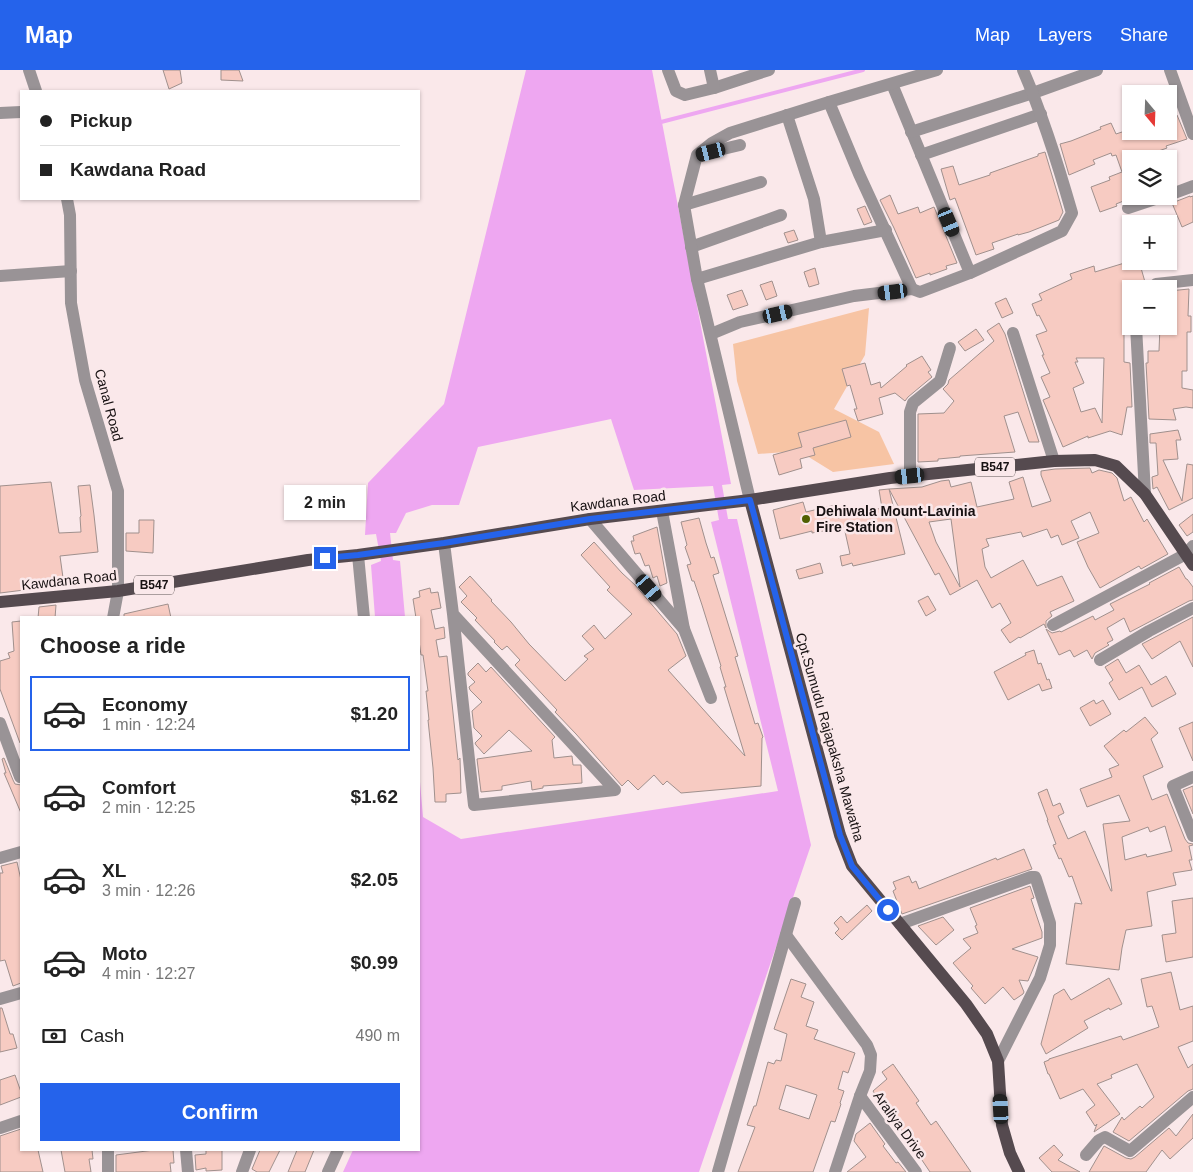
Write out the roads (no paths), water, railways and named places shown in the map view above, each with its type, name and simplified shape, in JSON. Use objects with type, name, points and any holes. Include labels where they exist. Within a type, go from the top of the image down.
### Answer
[{"type":"main road","name":"Kawdana Road","points":[[0,602],[118,591],[308,560],[444,543],[590,519],[745,501],[890,478],[1054,461],[1095,460],[1116,466],[1145,494],[1189,550],[1193,565]]},
{"type":"main road","name":"Cpt.Sumudu Rajapaksha Mawatha","points":[[745,501],[840,835],[852,866],[966,1004],[987,1034],[998,1061],[1002,1125],[1010,1153],[1019,1172]]},
{"type":"street","points":[[29,70],[36,90]]},
{"type":"street","points":[[668,70],[676,91],[685,95],[714,88],[744,74],[769,70]]},
{"type":"street","points":[[710,70],[714,88]]},
{"type":"street","points":[[745,501],[697,279],[684,205],[697,155],[730,132],[937,70]]},
{"type":"street","points":[[710,334],[740,322],[854,296],[912,289],[920,292],[970,273],[1062,232],[1072,213],[1056,155],[1023,70]]},
{"type":"street","points":[[911,132],[1033,93],[1097,70]]},
{"type":"street","points":[[1170,70],[1193,134]]},
{"type":"street","points":[[892,84],[970,273]]},
{"type":"street","points":[[829,102],[859,174],[912,289]]},
{"type":"street","points":[[0,113],[20,112]]},
{"type":"street","points":[[921,155],[1041,114]]},
{"type":"street","points":[[788,115],[814,199],[821,242]]},
{"type":"street","points":[[697,155],[740,145]]},
{"type":"street","points":[[684,205],[761,182]]},
{"type":"street","points":[[1177,191],[1193,186]]},
{"type":"street","name":"Canal Road","points":[[66,200],[70,215],[71,303],[85,380],[118,491],[118,591],[113,616]]},
{"type":"street","points":[[1128,208],[1137,205]]},
{"type":"street","points":[[691,247],[780,215]]},
{"type":"street","points":[[697,279],[821,242],[886,230]]},
{"type":"street","points":[[0,276],[71,271]]},
{"type":"street","points":[[1177,282],[1193,280]]},
{"type":"street","points":[[1013,333],[1054,461]]},
{"type":"street","points":[[1136,335],[1145,494]]},
{"type":"street","points":[[910,476],[910,412],[913,403],[940,381],[950,348]]},
{"type":"street","points":[[662,511],[684,629],[710,698]]},
{"type":"street","points":[[590,519],[684,629]]},
{"type":"street","points":[[444,543],[474,806],[614,790],[453,614]]},
{"type":"street","points":[[1052,625],[1189,550]]},
{"type":"street","points":[[358,555],[364,616]]},
{"type":"street","points":[[1100,660],[1193,608]]},
{"type":"street","points":[[0,723],[20,777]]},
{"type":"street","points":[[1193,777],[1173,786],[1193,836]]},
{"type":"street","points":[[0,858],[20,852]]},
{"type":"street","points":[[900,924],[1035,877],[1050,923],[1050,945],[1040,978],[998,1061]]},
{"type":"street","points":[[718,1172],[795,903]]},
{"type":"street","points":[[786,935],[867,1045],[871,1055],[870,1071],[835,1172]]},
{"type":"street","points":[[0,999],[20,994]]},
{"type":"street","name":"Araliya Drive","points":[[860,1096],[916,1172]]},
{"type":"street","points":[[1086,1155],[1099,1140],[1105,1137],[1130,1151],[1193,1097]]},
{"type":"street","points":[[0,1128],[20,1121]]},
{"type":"street","points":[[108,1151],[108,1172]]},
{"type":"street","points":[[186,1151],[188,1172]]},
{"type":"street","points":[[242,1172],[250,1151]]},
{"type":"street","points":[[328,1172],[338,1151]]},
{"type":"waterway","points":[[661,122],[863,70]]},
{"type":"place","name":"Dehiwala Mount-Lavinia Fire Station","points":[[806,519]]}]
